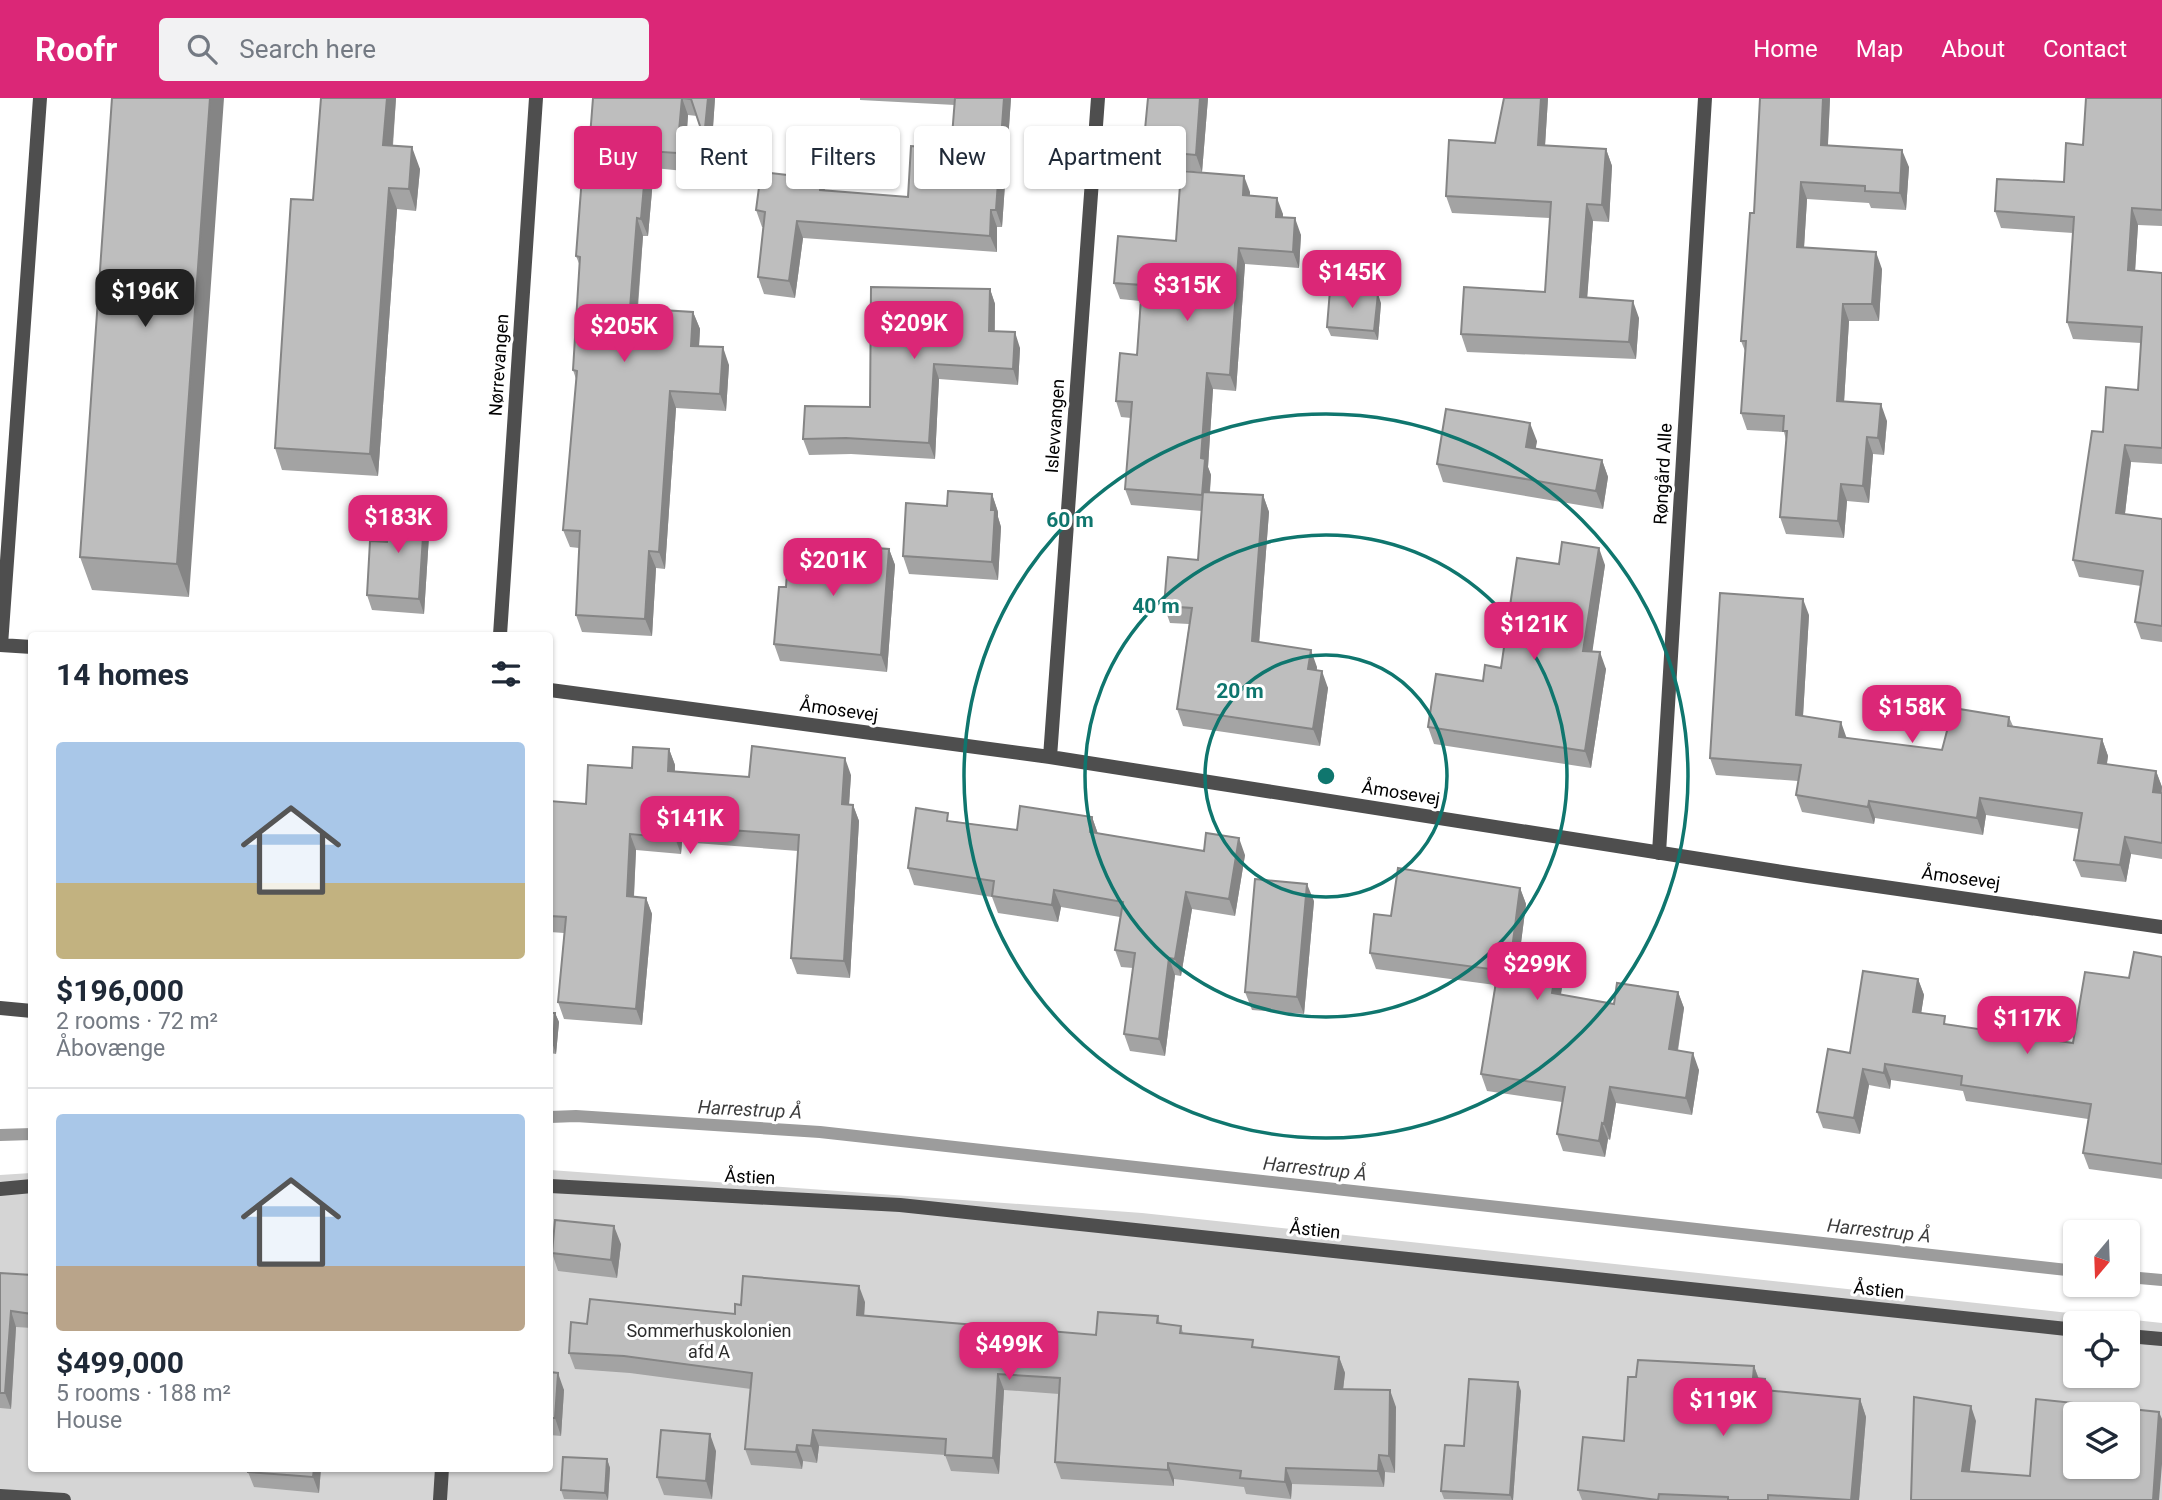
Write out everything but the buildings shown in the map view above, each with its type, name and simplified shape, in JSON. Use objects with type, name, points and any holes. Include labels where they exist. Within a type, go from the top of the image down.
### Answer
[{"type":"street","points":[[28,647],[0,645],[40,98]]},
{"type":"street","name":"Nørrevangen","points":[[500,632],[536,98]]},
{"type":"street","name":"Islevvangen","points":[[1051,757],[1098,98]]},
{"type":"street","name":"Røngård Alle","points":[[1660,853],[1704,98]]},
{"type":"street","name":"Åmosevej","points":[[553,690],[1051,757],[1660,853],[2162,927]]},
{"type":"street","points":[[0,1008],[28,1011]]},
{"type":"street","points":[[0,1189],[28,1186]]},
{"type":"street","name":"Åstien","points":[[553,1186],[900,1205],[2063,1329]]},
{"type":"street","points":[[2140,1337],[2162,1339]]},
{"type":"street","points":[[440,1500],[442,1472]]},
{"type":"street","points":[[0,1496],[64,1500]]},
{"type":"green space","name":"Sommerhuskolonien afd A","points":[[553,1170],[1142,1213],[2063,1312],[2063,1388],[2140,1388],[2140,1321],[2162,1323],[2162,1500],[0,1500],[0,1175],[28,1173],[28,1472],[553,1472]]},
{"type":"waterway","name":"Harrestrup Å","points":[[553,1117],[576,1116],[820,1132],[2063,1270]]},
{"type":"waterway","name":"Harrestrup Å","points":[[0,1135],[28,1134]]},
{"type":"waterway","name":"Harrestrup Å","points":[[2140,1278],[2162,1280]]}]
